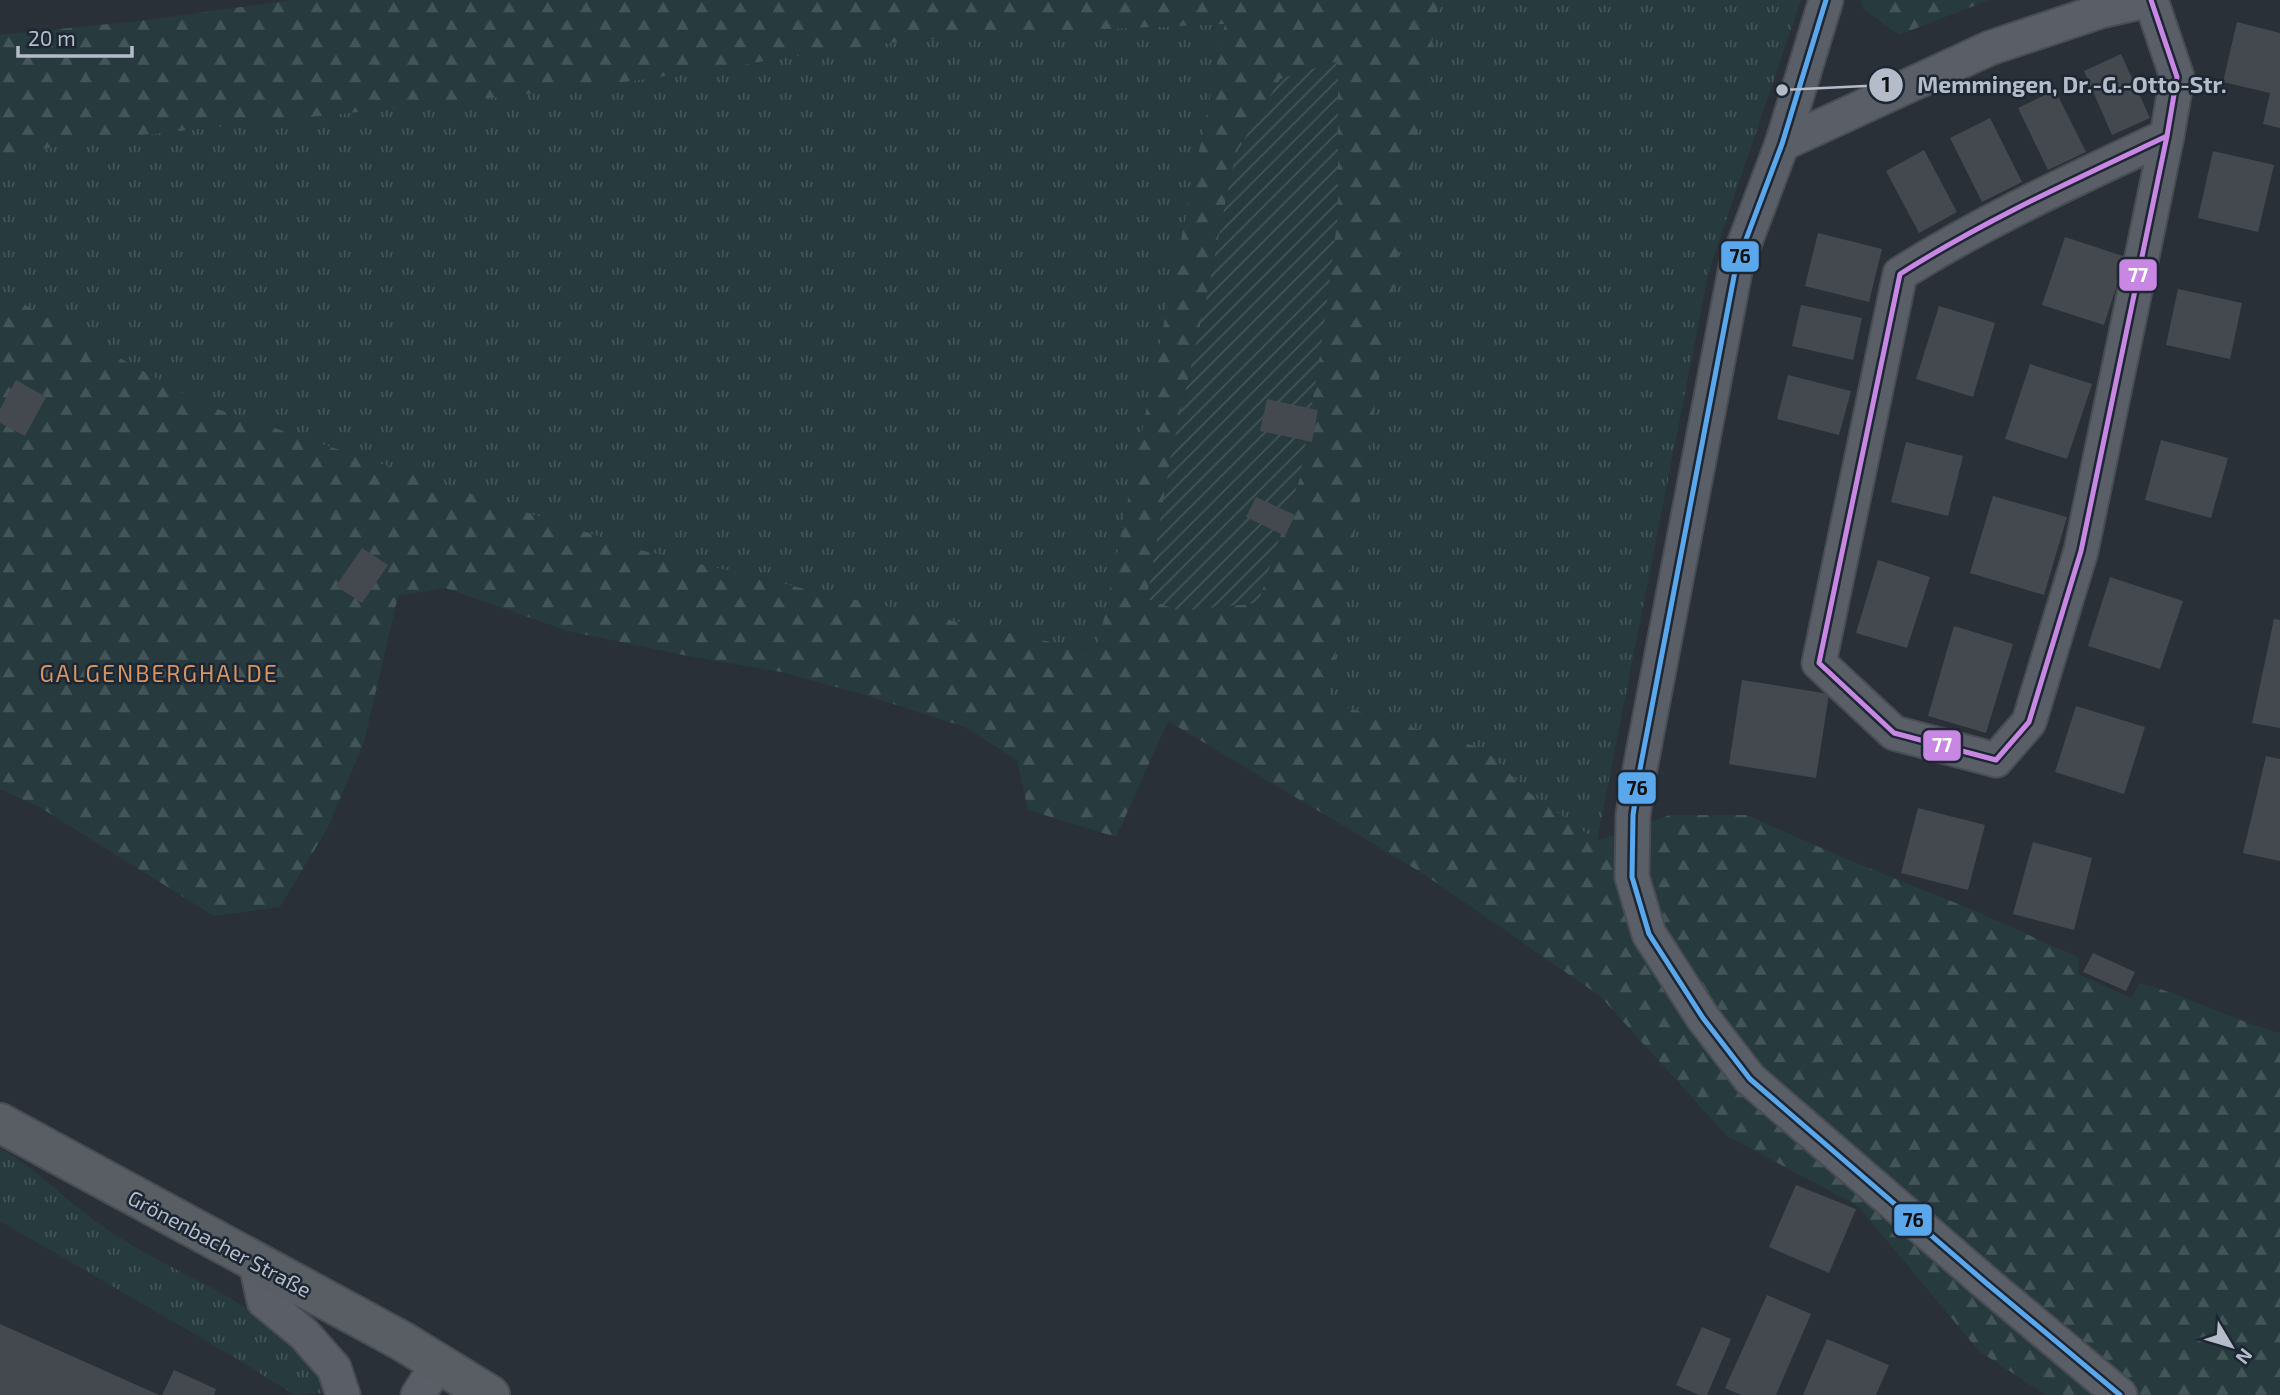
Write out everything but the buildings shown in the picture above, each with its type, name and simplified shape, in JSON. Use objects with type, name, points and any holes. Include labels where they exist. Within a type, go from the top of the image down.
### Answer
[{"type":"main road","name":"Grönenbacher Straße","points":[[0,1123],[402,1341],[490,1395]]},
{"type":"street","points":[[1826,0],[1782,144],[1736,265],[1638,781],[1633,815],[1632,877],[1649,934],[1703,1018],[1750,1079],[1984,1282],[2120,1395]]},
{"type":"street","points":[[1782,144],[1990,48],[2101,11],[2150,0],[2177,77],[2167,136],[2081,551],[2029,722],[1996,760],[1894,733],[1819,663],[1900,274],[1950,242],[2167,136]]},
{"type":"street","points":[[256,1264],[264,1301],[304,1334],[334,1368],[343,1395]]},
{"type":"street","points":[[418,1395],[439,1364]]},
{"type":"green space","points":[[292,0],[1439,0],[1328,702],[1484,749],[1531,794],[1597,841],[1670,815],[1747,815],[1973,910],[2079,958],[2078,974],[2131,998],[2140,983],[2280,1033],[2280,1395],[2046,1395],[1979,1351],[1858,1206],[1727,1136],[1600,996],[1422,873],[1168,721],[1116,837],[1028,810],[1017,760],[965,727],[781,672],[568,631],[445,588],[398,596],[364,742],[327,829],[280,907],[214,916],[41,808],[0,789],[0,291],[202,404],[640,550],[1097,652],[1225,24],[1009,33],[887,43],[591,87],[77,142],[0,158],[0,35],[139,21]],"holes":[[[1235,155],[1300,477],[1258,603],[1180,611],[1147,598],[1171,455]]]},
{"type":"green space","points":[[1439,0],[1801,0],[1709,270],[1597,841],[1531,794],[1484,749],[1328,702]]},
{"type":"green space","points":[[1861,0],[1989,0],[1899,35],[1863,9]]},
{"type":"green space","points":[[1226,24],[1098,652],[640,550],[468,494],[202,404],[0,291],[0,158],[77,142],[591,87],[887,43],[1009,33]]},
{"type":"green space","points":[[1338,61],[1338,214],[1321,349],[1300,477],[1258,603],[1180,611],[1147,599],[1171,455],[1235,155],[1280,79]]},
{"type":"green space","points":[[0,1148],[31,1169],[104,1228],[242,1305],[265,1321],[286,1337],[304,1356],[325,1393],[295,1395],[0,1221]]},
{"type":"transit line","name":"76","points":[[1826,0],[1782,144],[1736,266],[1640,769],[1633,815],[1632,877],[1649,934],[1703,1018],[1750,1079],[2120,1395]]},
{"type":"transit line","name":"77","points":[[2151,0],[2177,77],[2167,136],[2081,551],[2029,722],[1996,760],[1894,733],[1819,663],[1900,274],[1998,218],[2167,136]]},
{"type":"place","name":"Memmingen, Dr.-G.-Otto-Str.","points":[[1782,90]]},
{"type":"district","name":"GALGENBERGHALDE","points":[[159,673]]}]
